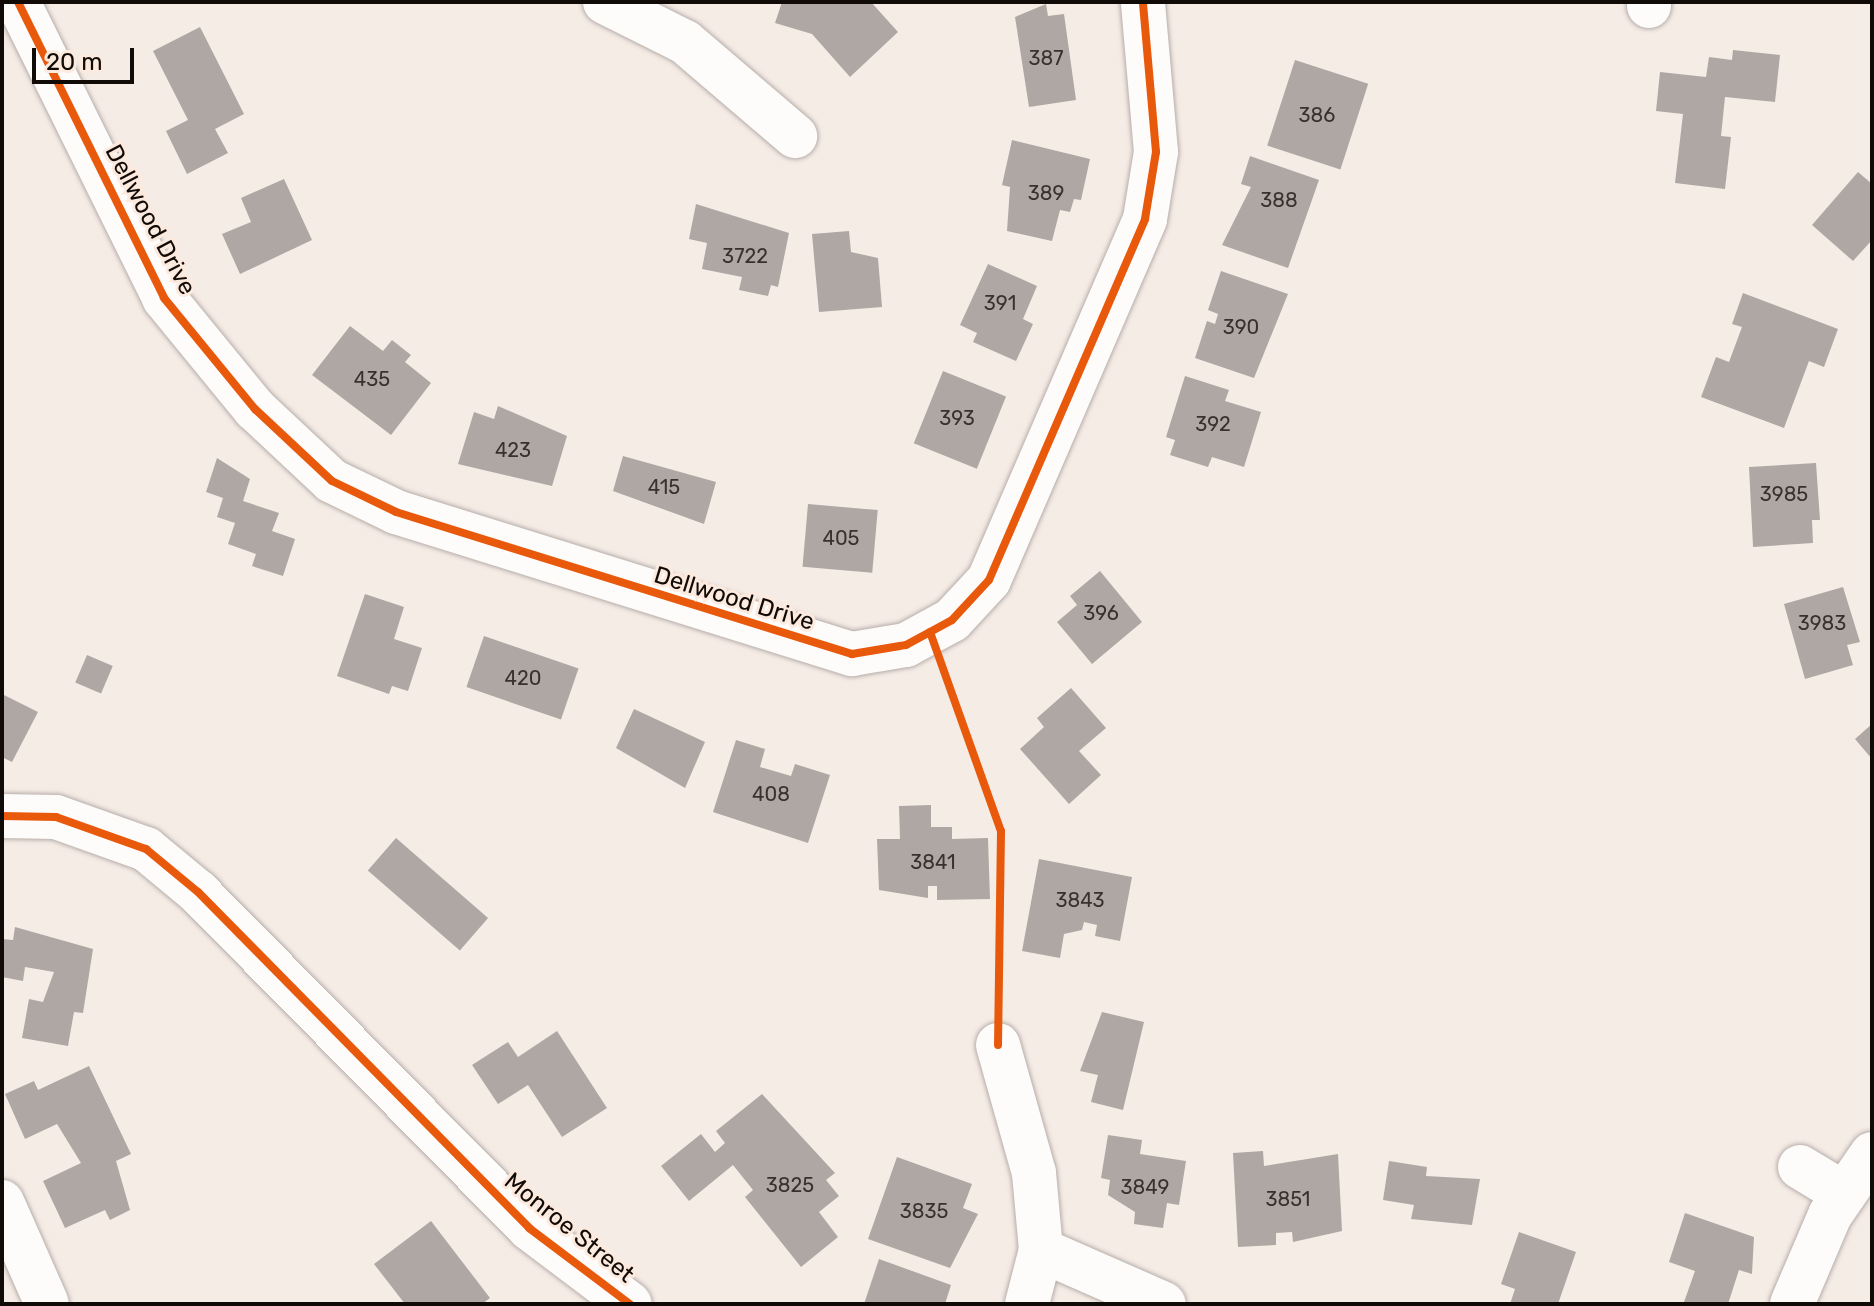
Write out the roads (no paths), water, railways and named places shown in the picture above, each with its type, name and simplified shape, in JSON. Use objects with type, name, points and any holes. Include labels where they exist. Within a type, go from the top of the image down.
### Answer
[{"type":"street","name":"Dellwood Drive","points":[[18,2],[164,298],[255,409],[332,481],[396,512],[852,654],[906,645],[952,620],[989,580],[1145,219],[1156,152],[1143,2]]},
{"type":"street","points":[[624,5],[685,42],[795,136]]},
{"type":"street","name":"Monroe Street","points":[[2,816],[56,817],[146,849],[198,892],[529,1228],[630,1304]]},
{"type":"street","points":[[998,1045],[1034,1173],[1041,1250],[1027,1304]]},
{"type":"street","points":[[1792,1304],[1845,1194],[1872,1154]]},
{"type":"street","points":[[1800,1167],[1845,1194]]},
{"type":"street","points":[[2,1202],[47,1304]]},
{"type":"street","points":[[1041,1250],[1164,1304]]}]
